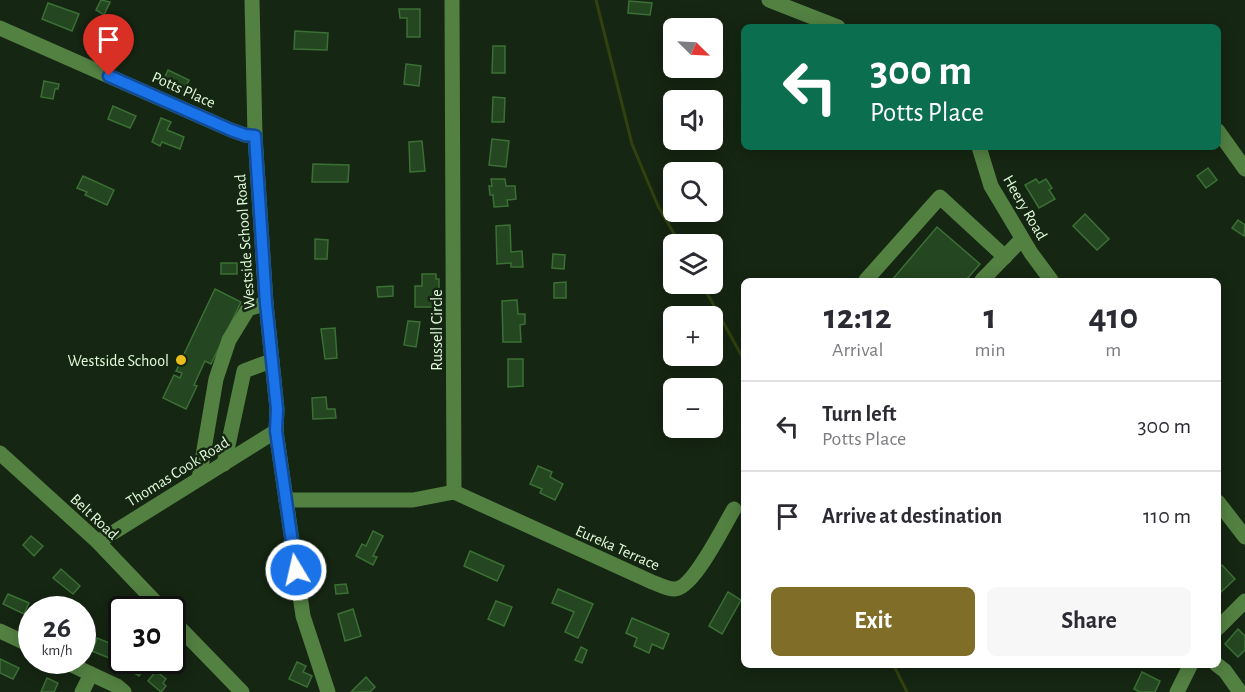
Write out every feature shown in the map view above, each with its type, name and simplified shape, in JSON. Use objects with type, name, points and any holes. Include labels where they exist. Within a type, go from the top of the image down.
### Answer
[{"type":"street","name":"Westside School Road","points":[[252,0],[255,136],[266,303],[277,409],[276,431],[303,616],[328,692]]},
{"type":"street","name":"Russell Circle","points":[[452,0],[454,492]]},
{"type":"street","points":[[770,0],[830,24]]},
{"type":"street","name":"Potts Place","points":[[0,28],[231,130],[255,136]]},
{"type":"street","points":[[1221,135],[1245,169]]},
{"type":"street","name":"Heery Road","points":[[980,150],[991,186],[1022,239],[1050,278]]},
{"type":"street","points":[[868,278],[940,197],[1005,257]]},
{"type":"street","points":[[984,278],[1022,239]]},
{"type":"street","points":[[199,479],[216,379],[229,340],[248,309],[266,303]]},
{"type":"street","points":[[224,464],[244,371],[271,361]]},
{"type":"street","name":"Thomas Cook Road","points":[[98,542],[276,431]]},
{"type":"street","name":"Belt Road","points":[[0,453],[98,542],[150,596]]},
{"type":"street","points":[[286,500],[412,500],[454,492]]},
{"type":"street","name":"Eureka Terrace","points":[[454,492],[652,582],[675,590],[684,586],[698,569],[734,509]]},
{"type":"street","points":[[1221,506],[1245,537]]},
{"type":"street","points":[[1221,625],[1245,601]]},
{"type":"street","points":[[0,631],[18,639]]},
{"type":"street","points":[[186,634],[242,692]]},
{"type":"street","points":[[1221,667],[1240,692]]},
{"type":"street","points":[[1177,692],[1189,668]]},
{"type":"street","points":[[82,692],[90,674],[117,686],[124,692]]},
{"type":"building","points":[[101,0],[110,2],[104,15],[96,10]]},
{"type":"building","points":[[629,1],[652,3],[650,15],[628,13]]},
{"type":"building","points":[[48,3],[79,14],[72,31],[42,19]]},
{"type":"building","points":[[399,9],[420,9],[420,37],[407,37],[407,18],[400,18]]},
{"type":"building","points":[[98,28],[107,31],[106,35],[118,40],[113,53],[91,45]]},
{"type":"building","points":[[295,31],[328,33],[327,50],[294,49]]},
{"type":"building","points":[[493,46],[505,46],[505,73],[492,73]]},
{"type":"building","points":[[406,64],[421,66],[419,86],[404,84]]},
{"type":"building","points":[[168,70],[189,80],[183,93],[162,83]]},
{"type":"building","points":[[44,81],[59,84],[58,89],[55,89],[53,99],[41,97]]},
{"type":"building","points":[[493,97],[505,98],[504,122],[492,122]]},
{"type":"building","points":[[113,106],[136,116],[130,128],[108,119]]},
{"type":"building","points":[[161,118],[171,122],[167,130],[184,137],[180,149],[162,142],[160,146],[152,142]]},
{"type":"building","points":[[492,139],[509,141],[506,167],[489,165]]},
{"type":"building","points":[[422,141],[425,171],[410,172],[409,142]]},
{"type":"building","points":[[313,164],[349,165],[348,182],[312,182]]},
{"type":"building","points":[[1208,168],[1217,180],[1206,188],[1197,176]]},
{"type":"building","points":[[83,176],[114,190],[107,205],[85,195],[87,192],[77,188]]},
{"type":"building","points":[[491,179],[505,179],[506,186],[515,186],[516,199],[507,200],[508,206],[494,207],[493,195],[490,195],[489,186],[492,186]]},
{"type":"building","points":[[1036,179],[1039,183],[1046,179],[1055,199],[1039,208],[1025,185]]},
{"type":"building","points":[[1085,214],[1109,239],[1097,250],[1073,226]]},
{"type":"building","points":[[1238,220],[1245,225],[1244,236],[1232,228]]},
{"type":"building","points":[[510,225],[511,252],[522,251],[523,267],[511,267],[511,263],[497,264],[496,226]]},
{"type":"building","points":[[937,227],[980,264],[968,278],[894,278]]},
{"type":"building","points":[[315,239],[328,240],[327,259],[315,259]]},
{"type":"building","points":[[553,254],[565,255],[564,269],[552,268]]},
{"type":"building","points":[[221,263],[237,263],[237,274],[221,274]]},
{"type":"building","points":[[422,274],[436,274],[436,279],[439,279],[437,307],[415,307],[415,286],[422,286]]},
{"type":"building","points":[[566,282],[566,298],[554,298],[554,283]]},
{"type":"building","points":[[393,286],[393,296],[378,297],[377,287]]},
{"type":"building","points":[[215,289],[241,302],[211,364],[205,361],[186,409],[163,398],[174,375],[180,378],[182,373],[176,371]]},
{"type":"building","points":[[517,300],[518,314],[525,314],[525,324],[520,325],[521,342],[503,342],[502,301]]},
{"type":"building","points":[[408,321],[420,322],[416,347],[404,345]]},
{"type":"building","points":[[335,328],[337,358],[325,359],[321,329]]},
{"type":"building","points":[[508,359],[523,359],[523,386],[508,387]]},
{"type":"building","points":[[326,397],[327,409],[335,409],[336,418],[313,419],[312,398]]},
{"type":"building","points":[[538,466],[552,472],[550,477],[563,484],[555,500],[540,493],[542,489],[530,484]]},
{"type":"building","points":[[373,531],[383,536],[373,556],[377,557],[373,565],[356,556],[362,544],[366,546]]},
{"type":"building","points":[[31,536],[43,546],[34,556],[23,545]]},
{"type":"building","points":[[470,551],[504,566],[497,581],[464,566]]},
{"type":"building","points":[[1221,566],[1235,579],[1221,592]]},
{"type":"building","points":[[61,569],[80,586],[73,594],[53,578]]},
{"type":"building","points":[[346,584],[348,593],[336,594],[335,585]]},
{"type":"building","points":[[558,589],[593,604],[578,638],[565,632],[574,612],[552,603]]},
{"type":"building","points":[[728,592],[741,600],[722,634],[709,626]]},
{"type":"building","points":[[8,594],[18,598],[18,611],[3,604]]},
{"type":"building","points":[[496,601],[512,607],[504,626],[488,619]]},
{"type":"building","points":[[353,609],[361,636],[345,641],[338,614]]},
{"type":"building","points":[[632,618],[669,634],[663,649],[652,644],[649,653],[634,646],[637,638],[626,633]]},
{"type":"building","points":[[1238,629],[1245,636],[1245,650],[1238,657],[1225,644]]},
{"type":"building","points":[[97,638],[108,642],[108,658],[96,653]]},
{"type":"building","points":[[581,647],[587,650],[582,663],[575,660]]},
{"type":"building","points":[[0,659],[18,668],[13,679],[0,673]]},
{"type":"building","points":[[297,662],[306,666],[303,672],[312,676],[307,687],[289,679]]},
{"type":"building","points":[[1142,672],[1160,681],[1155,692],[1140,692],[1134,689]]},
{"type":"building","points":[[154,674],[160,674],[166,679],[163,683],[166,686],[161,692],[148,681]]},
{"type":"building","points":[[366,677],[375,687],[370,692],[351,692]]},
{"type":"building","points":[[47,678],[58,683],[54,692],[41,692]]},
{"type":"waterway","points":[[596,0],[632,144],[658,206],[674,234]]},
{"type":"waterway","points":[[708,294],[741,355]]},
{"type":"waterway","points":[[895,668],[907,692]]},
{"type":"place","name":"Westside School","points":[[181,360]]},
{"type":"route","points":[[109,76],[231,130],[255,136],[266,303],[277,409],[276,431],[296,570]]}]
